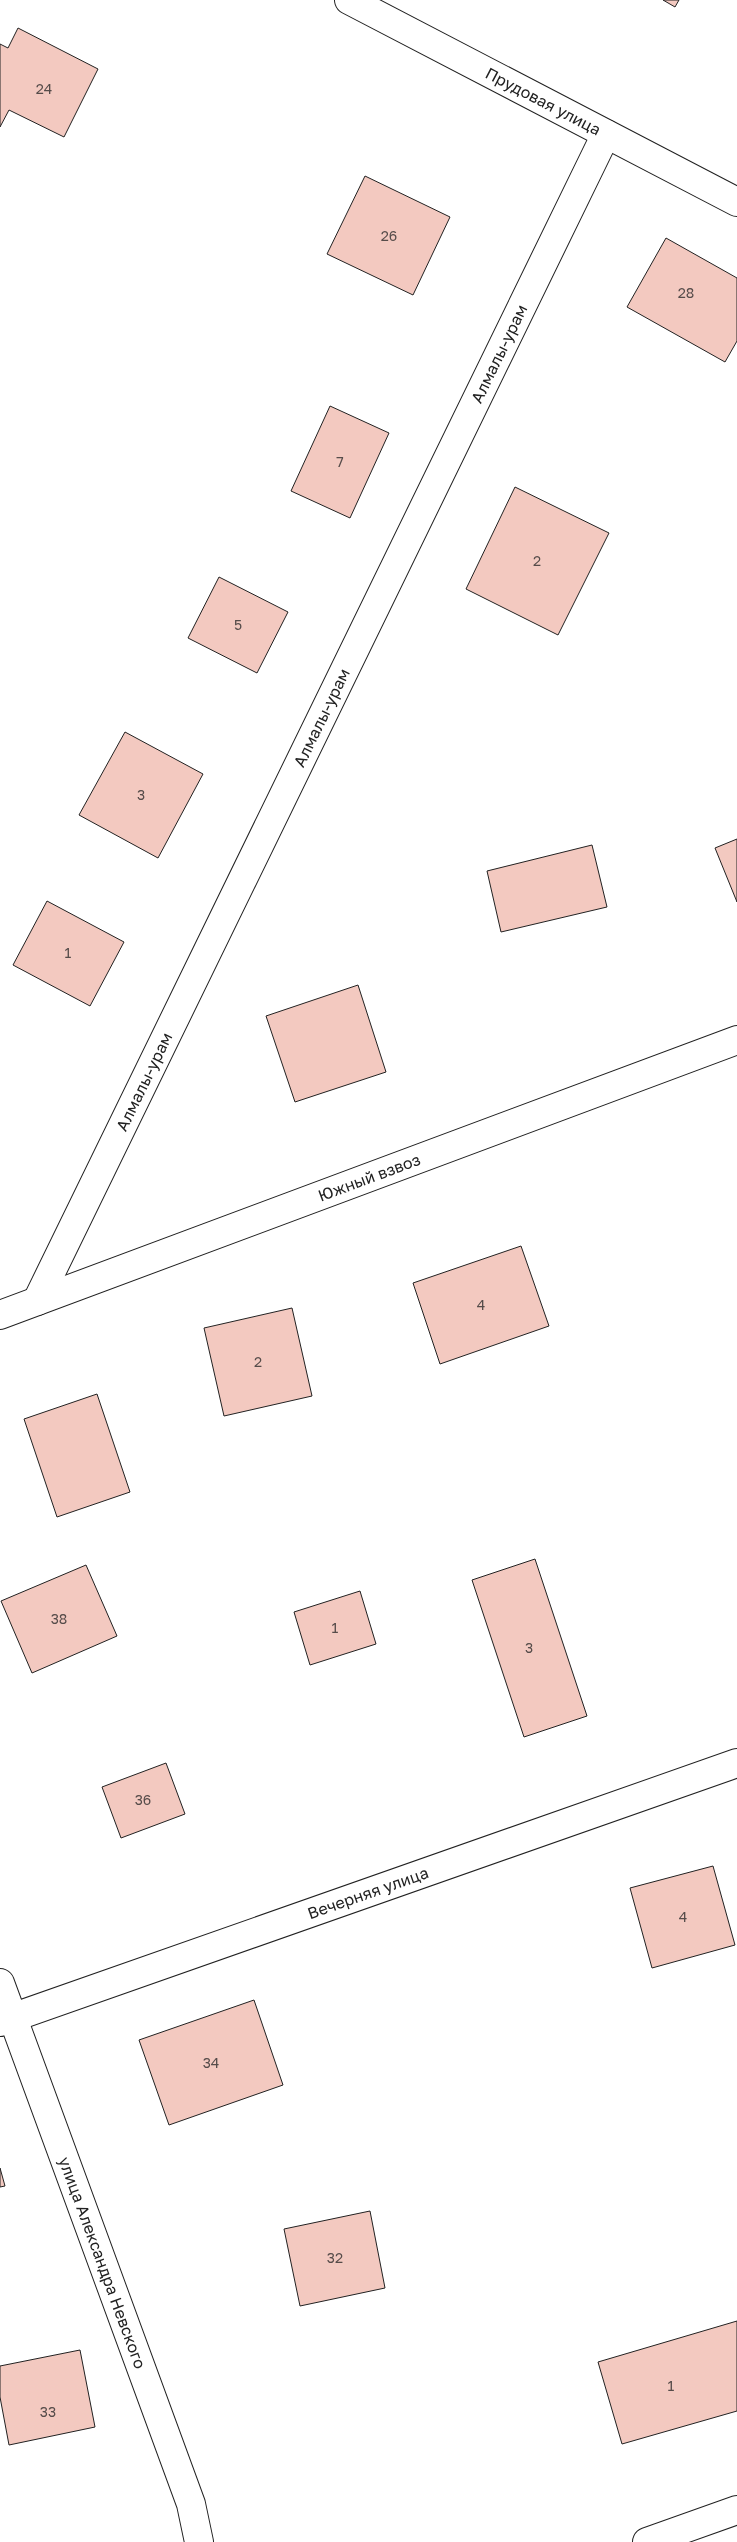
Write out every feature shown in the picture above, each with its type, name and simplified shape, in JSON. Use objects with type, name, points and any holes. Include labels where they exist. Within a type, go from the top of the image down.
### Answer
[{"type":"street","name":"Прудовая улица","points":[[349,0],[737,202]]},
{"type":"street","name":"Алмалы-урам","points":[[37,1302],[606,134]]},
{"type":"street","name":"Южный взвоз","points":[[0,1315],[737,1040]]},
{"type":"street","name":"Вечерняя улица","points":[[6,2020],[737,1763]]},
{"type":"street","name":"улица Александра Невского","points":[[0,1983],[6,2020],[191,2504],[199,2542]]},
{"type":"street","points":[[647,2542],[737,2510]]},
{"type":"building","points":[[663,0],[679,0],[675,7]]},
{"type":"building","points":[[18,28],[98,69],[64,137],[9,110],[0,127],[0,44],[8,48]]},
{"type":"building","points":[[365,176],[450,217],[413,295],[327,254]]},
{"type":"building","points":[[666,238],[737,278],[737,341],[725,362],[627,307]]},
{"type":"building","points":[[330,406],[389,433],[350,518],[291,491]]},
{"type":"building","points":[[515,487],[609,533],[558,635],[466,589]]},
{"type":"building","points":[[219,577],[288,612],[257,673],[188,638]]},
{"type":"building","points":[[125,732],[203,774],[158,858],[79,815]]},
{"type":"building","points":[[737,839],[737,902],[715,848]]},
{"type":"building","points":[[592,845],[607,907],[501,932],[487,871]]},
{"type":"building","points":[[47,901],[124,942],[90,1006],[13,965]]},
{"type":"building","points":[[358,985],[386,1072],[295,1102],[266,1016]]},
{"type":"building","points":[[521,1246],[549,1326],[440,1364],[413,1283]]},
{"type":"building","points":[[292,1308],[312,1396],[224,1416],[204,1328]]},
{"type":"building","points":[[97,1394],[130,1492],[57,1517],[24,1419]]},
{"type":"building","points":[[535,1559],[587,1716],[524,1737],[472,1580]]},
{"type":"building","points":[[86,1565],[117,1636],[32,1673],[1,1601]]},
{"type":"building","points":[[360,1591],[376,1644],[310,1665],[294,1612]]},
{"type":"building","points":[[166,1763],[185,1814],[121,1838],[102,1787]]},
{"type":"building","points":[[713,1866],[735,1945],[652,1968],[630,1888]]},
{"type":"building","points":[[254,2000],[283,2085],[169,2125],[139,2040]]},
{"type":"building","points":[[0,2168],[5,2186],[0,2187]]},
{"type":"building","points":[[370,2211],[385,2288],[300,2306],[284,2229]]},
{"type":"building","points":[[737,2321],[737,2411],[622,2444],[598,2362]]},
{"type":"building","points":[[80,2350],[95,2427],[9,2445],[0,2397],[0,2366]]}]
